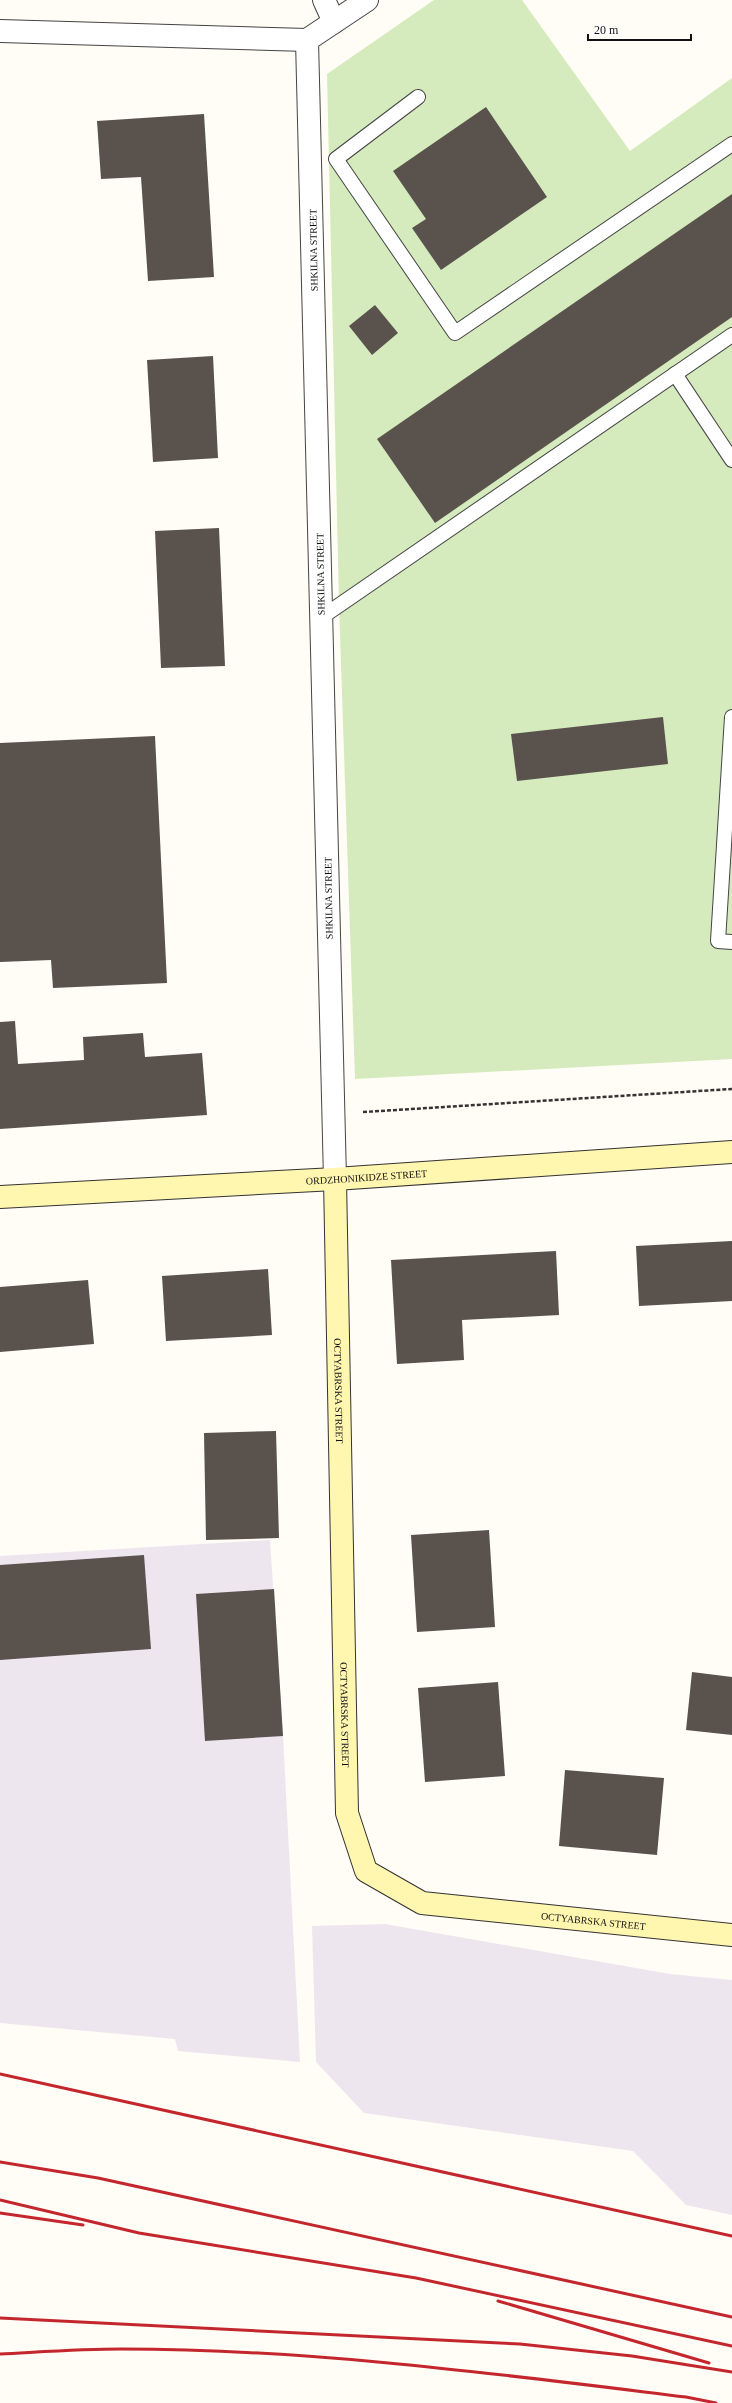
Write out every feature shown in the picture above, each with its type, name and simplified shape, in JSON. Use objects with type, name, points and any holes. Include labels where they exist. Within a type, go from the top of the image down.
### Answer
[{"type":"main road","name":"ORDZHONIKIDZE STREET","points":[[0,1196],[335,1179],[732,1152]]},
{"type":"main road","name":"OCTYABRSKA STREET","points":[[335,1179],[347,1813],[366,1871],[422,1903],[732,1935]]},
{"type":"street","points":[[324,0],[334,22]]},
{"type":"street","points":[[0,31],[308,40],[367,0]]},
{"type":"street","name":"SHKILNA STREET","points":[[308,40],[335,1179]]},
{"type":"lane","points":[[418,97],[336,159],[455,333],[732,144]]},
{"type":"lane","points":[[322,617],[732,335]]},
{"type":"lane","points":[[675,374],[732,460]]},
{"type":"lane","points":[[732,717],[718,941],[732,942]]},
{"type":"path","points":[[333,1114],[732,1089]]},
{"type":"shaded area","points":[[270,1540],[283,1736],[300,2062],[178,2051],[175,2039],[0,2023],[0,1556]]},
{"type":"shaded area","points":[[385,1924],[670,1974],[732,1980],[732,2215],[686,2205],[633,2151],[364,2113],[316,2062],[312,1926]]},
{"type":"green space","points":[[434,0],[522,0],[630,151],[732,78],[732,1059],[355,1079],[339,605],[327,74]]},
{"type":"building","points":[[486,107],[547,197],[441,270],[412,228],[426,219],[393,171]]},
{"type":"building","points":[[204,114],[214,277],[148,281],[141,177],[101,179],[97,121]]},
{"type":"building","points":[[732,194],[732,317],[435,523],[377,439]]},
{"type":"building","points":[[375,305],[398,333],[372,355],[349,326]]},
{"type":"building","points":[[213,356],[218,458],[153,462],[147,360]]},
{"type":"building","points":[[219,528],[225,666],[161,668],[155,531]]},
{"type":"building","points":[[663,717],[668,764],[517,781],[511,734]]},
{"type":"building","points":[[155,736],[167,983],[53,988],[51,960],[0,962],[0,743]]},
{"type":"building","points":[[15,1021],[18,1064],[84,1060],[83,1037],[143,1033],[145,1057],[202,1053],[207,1115],[0,1129],[0,1022]]},
{"type":"building","points":[[732,1241],[732,1301],[639,1306],[636,1246]]},
{"type":"building","points":[[556,1251],[559,1315],[462,1320],[464,1360],[397,1364],[391,1260]]},
{"type":"building","points":[[268,1269],[272,1335],[166,1341],[162,1276]]},
{"type":"building","points":[[88,1280],[94,1344],[0,1352],[0,1287]]},
{"type":"building","points":[[276,1431],[279,1538],[206,1540],[204,1433]]},
{"type":"building","points":[[489,1530],[495,1627],[417,1632],[411,1535]]},
{"type":"building","points":[[144,1555],[151,1649],[0,1660],[0,1565]]},
{"type":"building","points":[[274,1589],[283,1736],[205,1741],[196,1594]]},
{"type":"building","points":[[692,1672],[732,1677],[732,1735],[686,1730]]},
{"type":"building","points":[[498,1682],[505,1776],[425,1782],[418,1688]]},
{"type":"building","points":[[565,1770],[664,1778],[657,1855],[559,1846]]},
{"type":"railway","points":[[0,2074],[732,2236]]},
{"type":"railway","points":[[0,2162],[98,2178],[732,2317]]},
{"type":"railway","points":[[0,2200],[139,2233],[416,2278],[732,2346]]},
{"type":"railway","points":[[0,2213],[83,2225]]},
{"type":"railway","points":[[498,2301],[709,2363]]},
{"type":"railway","points":[[0,2318],[520,2344],[632,2356],[732,2372]]},
{"type":"railway","points":[[0,2354],[121,2349],[263,2353],[404,2364],[686,2397],[716,2403]]}]
